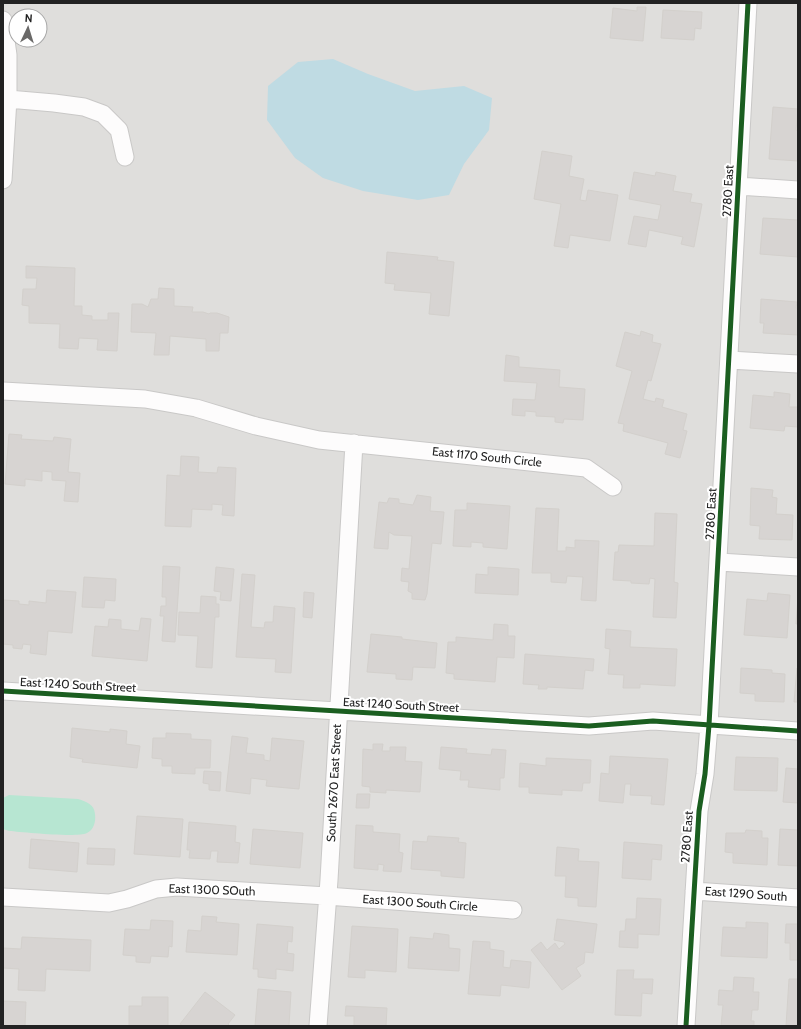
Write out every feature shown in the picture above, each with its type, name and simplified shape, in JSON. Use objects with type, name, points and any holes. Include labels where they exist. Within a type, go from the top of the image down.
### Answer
[{"type":"street","name":"2780 East","points":[[686,1026],[699,811],[705,774],[709,725],[719,562],[748,3]]},
{"type":"street","points":[[3,20],[8,56],[8,99],[3,180]]},
{"type":"street","points":[[8,99],[84,107],[103,114],[119,130],[125,157]]},
{"type":"street","points":[[738,186],[798,190]]},
{"type":"street","points":[[729,360],[798,364]]},
{"type":"street","name":"East 1170 South Circle","points":[[3,392],[145,399],[196,408],[256,426],[319,440],[586,468],[613,487]]},
{"type":"street","name":"South 2670 East Street","points":[[318,1026],[354,443]]},
{"type":"street","points":[[719,562],[798,567]]},
{"type":"street","name":"East 1240 South Street","points":[[3,691],[588,726],[653,721],[798,731]]},
{"type":"street","name":"East 1300 SOuth","points":[[3,897],[109,903],[127,900],[156,889],[177,887],[327,896]]},
{"type":"street","name":"East 1290 South","points":[[694,891],[798,898]]},
{"type":"street","name":"East 1300 South Circle","points":[[327,896],[513,910]]},
{"type":"shaded area","points":[[3,3],[798,3],[798,1026],[3,1026]]},
{"type":"green space","points":[[9,795],[78,799],[87,802],[92,806],[94,811],[94,825],[87,833],[73,835],[9,831],[3,829],[3,798]]},
{"type":"water","points":[[333,59],[368,74],[415,91],[464,86],[492,98],[489,130],[464,164],[449,195],[418,200],[363,191],[323,178],[295,158],[267,120],[268,86],[298,62]]},
{"type":"building","points":[[637,7],[646,7],[643,41],[610,38],[613,8],[637,11]]},
{"type":"building","points":[[663,10],[702,12],[701,29],[695,28],[694,40],[661,38]]},
{"type":"building","points":[[773,107],[798,109],[796,130],[798,131],[798,161],[769,159]]},
{"type":"building","points":[[542,151],[572,156],[569,176],[584,179],[580,200],[586,201],[588,190],[618,195],[610,241],[570,235],[568,248],[554,246],[561,204],[534,199]]},
{"type":"building","points":[[634,172],[655,176],[656,172],[676,176],[673,191],[692,194],[690,202],[702,204],[694,247],[681,244],[683,237],[649,230],[646,247],[628,244],[634,216],[658,220],[661,205],[629,199]]},
{"type":"building","points":[[763,218],[798,220],[798,257],[760,254]]},
{"type":"building","points":[[387,252],[438,257],[437,260],[454,262],[449,316],[429,314],[431,293],[394,290],[395,284],[385,283]]},
{"type":"building","points":[[26,266],[75,268],[74,306],[82,306],[82,315],[92,316],[92,320],[108,320],[108,313],[119,313],[117,351],[97,350],[98,339],[79,338],[78,349],[59,348],[60,324],[29,323],[29,306],[22,305],[23,289],[36,289],[37,278],[26,278]]},
{"type":"building","points":[[159,288],[174,289],[174,306],[193,307],[192,312],[203,312],[209,314],[217,313],[229,317],[228,333],[220,333],[219,351],[206,351],[206,339],[170,336],[169,355],[154,355],[156,333],[131,332],[132,304],[142,304],[148,307],[151,299],[158,299]]},
{"type":"building","points":[[761,299],[797,302],[798,335],[763,333],[764,323],[760,323]]},
{"type":"building","points":[[641,331],[653,335],[652,342],[661,344],[651,381],[648,380],[643,399],[655,402],[656,398],[664,400],[662,407],[687,414],[683,430],[687,431],[680,458],[665,454],[668,443],[623,431],[624,424],[618,423],[632,371],[616,366],[625,332],[640,336]]},
{"type":"building","points":[[506,355],[519,357],[519,367],[560,370],[559,387],[585,389],[583,420],[564,419],[563,423],[555,422],[555,417],[536,416],[536,412],[525,411],[525,416],[512,415],[513,399],[535,400],[537,383],[504,381]]},
{"type":"building","points":[[774,392],[790,394],[789,407],[798,407],[798,427],[785,426],[784,431],[750,428],[753,395],[774,397]]},
{"type":"building","points":[[9,434],[22,435],[21,439],[53,441],[54,437],[71,439],[68,472],[80,473],[78,502],[64,501],[66,481],[52,480],[52,472],[42,471],[42,481],[25,479],[25,486],[5,484]]},
{"type":"building","points":[[181,456],[199,457],[198,472],[217,473],[218,467],[236,468],[234,516],[222,515],[223,505],[212,504],[212,510],[192,509],[191,527],[165,526],[167,475],[180,476]]},
{"type":"building","points":[[751,488],[773,490],[772,497],[777,498],[776,514],[793,515],[792,540],[759,539],[760,526],[750,525]]},
{"type":"building","points":[[417,495],[431,497],[430,511],[444,512],[441,544],[432,543],[427,594],[425,600],[412,599],[412,593],[408,591],[409,582],[401,581],[402,568],[409,569],[412,536],[394,535],[389,532],[388,549],[374,548],[379,502],[387,503],[389,498],[399,499],[399,503],[413,505]]},
{"type":"building","points":[[467,503],[510,506],[507,549],[483,547],[483,543],[471,542],[471,547],[453,546],[455,510],[467,510]]},
{"type":"building","points":[[536,508],[559,509],[557,551],[566,551],[566,547],[575,548],[575,540],[599,541],[596,601],[581,600],[583,577],[567,576],[566,583],[551,582],[551,573],[532,573]]},
{"type":"building","points":[[655,513],[677,514],[674,582],[678,583],[676,618],[653,617],[655,579],[650,578],[649,584],[613,580],[615,552],[618,552],[619,545],[654,546]]},
{"type":"building","points":[[163,566],[180,567],[175,642],[162,641],[164,616],[160,616],[161,606],[166,606],[166,597],[162,597]]},
{"type":"building","points":[[216,567],[234,569],[231,601],[220,600],[221,592],[214,591]]},
{"type":"building","points":[[488,567],[519,569],[518,595],[475,593],[476,574],[488,575]]},
{"type":"building","points":[[242,574],[255,575],[251,627],[264,628],[265,622],[273,622],[274,606],[295,608],[291,673],[275,672],[276,659],[236,657]]},
{"type":"building","points":[[84,577],[116,579],[115,601],[105,600],[104,608],[82,607]]},
{"type":"building","points":[[47,590],[76,592],[72,633],[48,631],[46,655],[30,653],[31,645],[23,644],[22,649],[13,648],[13,645],[3,644],[4,600],[19,601],[19,604],[29,605],[29,601],[46,603]]},
{"type":"building","points":[[304,592],[314,593],[312,618],[303,617]]},
{"type":"building","points":[[768,593],[790,595],[787,638],[744,635],[747,599],[767,601]]},
{"type":"building","points":[[201,596],[216,597],[216,604],[219,604],[219,617],[215,617],[212,668],[196,667],[198,636],[178,635],[179,612],[200,613]]},
{"type":"building","points":[[798,596],[798,624],[796,624]]},
{"type":"building","points":[[141,618],[151,619],[147,661],[92,656],[95,626],[108,627],[109,619],[121,620],[121,629],[139,631]]},
{"type":"building","points":[[494,624],[508,625],[508,636],[515,636],[514,658],[497,657],[495,682],[454,679],[454,674],[446,673],[448,642],[456,642],[456,637],[493,640]]},
{"type":"building","points":[[606,629],[631,631],[630,647],[677,649],[675,686],[640,684],[640,688],[623,688],[624,675],[608,674],[610,649],[605,648]]},
{"type":"building","points":[[371,634],[402,637],[402,639],[437,643],[435,668],[413,667],[412,680],[396,679],[396,674],[367,672]]},
{"type":"building","points":[[525,654],[594,659],[593,671],[585,670],[583,689],[547,687],[547,689],[538,689],[539,685],[523,684]]},
{"type":"building","points":[[741,668],[772,670],[772,673],[785,674],[784,702],[755,701],[755,694],[740,693]]},
{"type":"building","points":[[797,668],[798,702],[794,702]]},
{"type":"building","points":[[72,728],[110,732],[110,729],[127,731],[126,744],[140,746],[137,768],[82,762],[83,759],[70,757]]},
{"type":"building","points":[[166,733],[191,734],[191,739],[211,740],[210,768],[195,768],[195,774],[172,773],[172,766],[162,766],[162,759],[152,758],[153,738],[166,738]]},
{"type":"building","points":[[232,736],[248,738],[246,753],[264,755],[264,760],[270,761],[272,738],[304,741],[299,789],[266,786],[267,780],[251,778],[250,794],[226,791]]},
{"type":"building","points":[[373,744],[383,744],[382,751],[390,751],[390,747],[406,747],[405,761],[422,762],[420,792],[386,790],[386,793],[370,792],[370,787],[362,786],[363,749],[373,750]]},
{"type":"building","points":[[441,747],[467,749],[466,753],[491,755],[492,749],[506,750],[504,778],[500,778],[500,790],[468,787],[469,780],[460,780],[461,771],[439,769]]},
{"type":"building","points":[[610,756],[668,759],[664,805],[651,804],[652,796],[630,795],[631,784],[625,784],[623,803],[599,801],[601,773],[609,774]]},
{"type":"building","points":[[736,757],[778,758],[777,791],[734,790]]},
{"type":"building","points":[[546,758],[591,760],[590,783],[583,783],[582,791],[562,790],[562,795],[529,793],[529,787],[519,787],[520,763],[546,766]]},
{"type":"building","points":[[786,768],[798,769],[798,803],[783,802]]},
{"type":"building","points":[[204,771],[221,772],[220,791],[209,790],[209,784],[203,783]]},
{"type":"building","points":[[357,794],[370,794],[369,808],[356,808]]},
{"type":"building","points":[[137,816],[183,819],[180,857],[134,854]]},
{"type":"building","points":[[189,822],[236,826],[235,842],[240,843],[238,863],[217,862],[218,851],[211,851],[210,859],[189,858],[190,850],[187,850]]},
{"type":"building","points":[[356,825],[373,826],[373,832],[400,834],[399,852],[403,853],[401,872],[383,871],[384,865],[378,864],[378,870],[354,868]]},
{"type":"building","points":[[253,829],[303,833],[300,868],[250,864]]},
{"type":"building","points":[[780,829],[798,830],[798,866],[778,865]]},
{"type":"building","points":[[746,830],[762,831],[762,838],[768,838],[767,865],[733,863],[733,853],[725,852],[726,833],[745,833]]},
{"type":"building","points":[[428,836],[459,838],[458,842],[466,843],[464,878],[441,876],[441,871],[411,869],[413,841],[427,842]]},
{"type":"building","points":[[31,839],[79,843],[77,872],[29,868]]},
{"type":"building","points":[[624,842],[662,845],[661,860],[652,859],[651,880],[622,878]]},
{"type":"building","points":[[557,847],[579,849],[578,861],[599,862],[596,907],[578,906],[578,898],[565,897],[566,876],[555,876]]},
{"type":"building","points":[[88,848],[115,849],[114,865],[87,864]]},
{"type":"building","points":[[637,898],[661,899],[659,935],[638,934],[638,948],[619,947],[620,931],[625,931],[626,919],[636,919]]},
{"type":"building","points":[[202,916],[217,917],[216,922],[239,924],[237,955],[186,952],[188,930],[201,931]]},
{"type":"building","points":[[557,919],[597,924],[593,953],[585,952],[584,963],[576,968],[581,976],[562,990],[531,950],[541,942],[547,950],[555,943],[559,949],[565,944],[564,942],[554,940]]},
{"type":"building","points":[[151,920],[173,921],[172,947],[169,946],[168,957],[151,956],[150,963],[136,962],[136,956],[123,955],[125,929],[150,930]]},
{"type":"building","points":[[746,922],[768,923],[767,958],[721,956],[723,927],[746,928]]},
{"type":"building","points":[[257,924],[293,927],[292,942],[288,941],[287,953],[294,954],[293,971],[276,969],[276,979],[258,977],[258,969],[253,969]]},
{"type":"building","points":[[786,924],[798,924],[798,960],[790,960],[790,943],[785,943]]},
{"type":"building","points":[[352,926],[398,929],[396,972],[365,970],[365,978],[348,977]]},
{"type":"building","points":[[434,933],[449,935],[449,948],[460,949],[459,971],[408,968],[410,937],[433,939]]},
{"type":"building","points":[[22,937],[91,940],[90,971],[46,969],[45,991],[18,990],[19,969],[3,968],[3,948],[21,949]]},
{"type":"building","points":[[473,941],[490,942],[490,949],[504,951],[503,967],[510,968],[511,960],[531,962],[529,988],[501,985],[500,996],[468,994]]},
{"type":"building","points":[[617,970],[634,970],[633,979],[653,979],[652,994],[642,993],[641,1016],[615,1015]]},
{"type":"building","points":[[734,977],[754,978],[753,992],[759,992],[758,1010],[752,1010],[751,1021],[754,1021],[754,1026],[721,1026],[723,1005],[718,1005],[719,990],[733,991]]},
{"type":"building","points":[[789,979],[798,979],[798,1026],[786,1026]]},
{"type":"building","points":[[258,989],[291,992],[289,1026],[255,1026]]},
{"type":"building","points":[[205,992],[235,1015],[228,1024],[230,1026],[183,1026],[180,1024]]},
{"type":"building","points":[[142,997],[168,997],[168,1026],[129,1026],[129,1006],[142,1006]]},
{"type":"building","points":[[3,1001],[26,1002],[25,1026],[3,1026]]},
{"type":"building","points":[[346,1006],[387,1008],[386,1026],[354,1026],[354,1016],[345,1016]]},
{"type":"cycle path","points":[[686,1026],[699,811],[705,774],[709,725],[748,3]]},
{"type":"cycle path","points":[[3,691],[589,726],[653,721],[798,731]]}]
